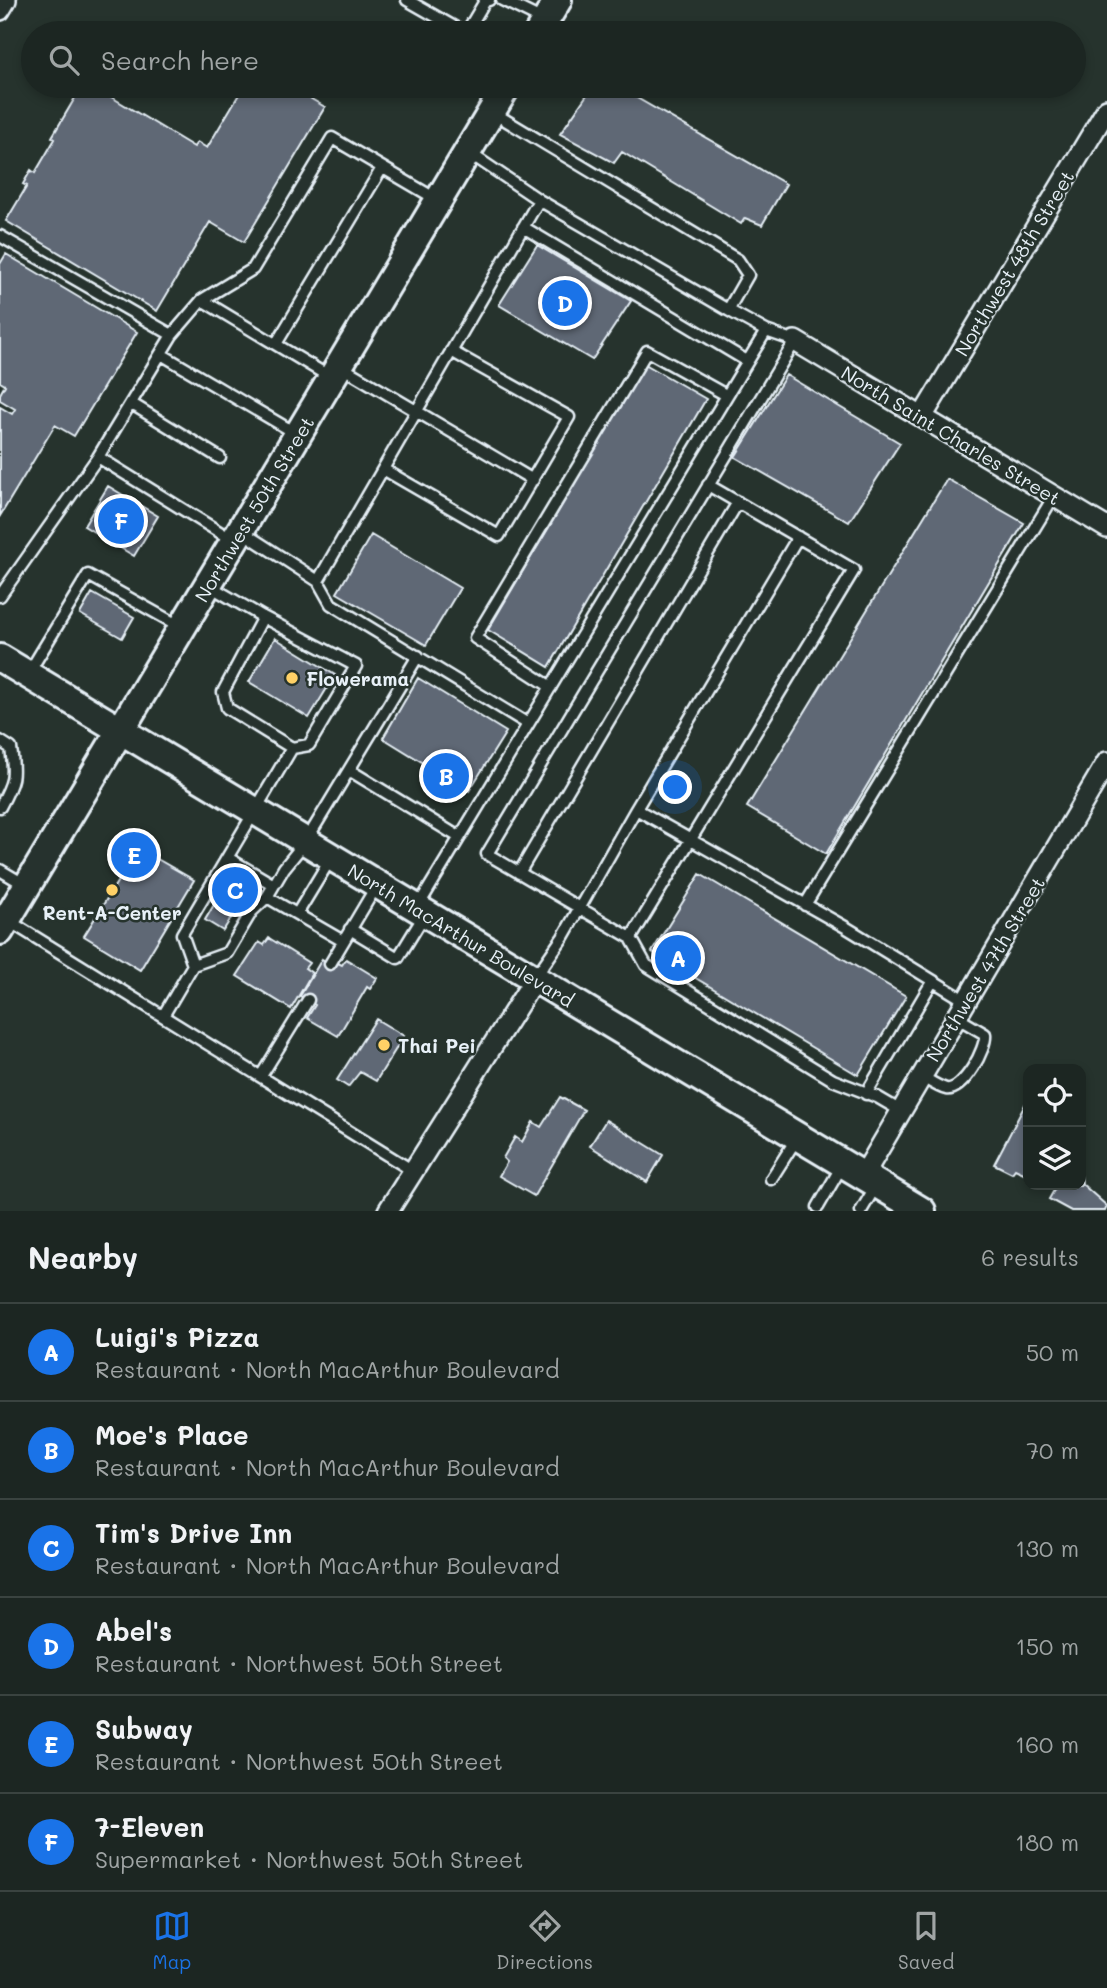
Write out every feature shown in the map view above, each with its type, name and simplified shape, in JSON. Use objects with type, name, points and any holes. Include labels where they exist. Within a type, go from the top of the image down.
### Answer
[{"type":"main road","name":"Northwest 50th Street","points":[[4,925],[500,98]]},
{"type":"main road","name":"North MacArthur Boulevard","points":[[1,660],[256,810],[922,1211]]},
{"type":"street","points":[[0,10],[6,0]]},
{"type":"street","name":"Northwest 48th Street","points":[[922,417],[1107,109]]},
{"type":"street","name":"North Saint Charles Street","points":[[795,341],[1107,528]]},
{"type":"street","name":"Northwest 47th Street","points":[[861,1174],[1107,762]]},
{"type":"street","points":[[388,1211],[534,979]]},
{"type":"lane","points":[[407,0],[444,21]]},
{"type":"lane","points":[[472,21],[485,1],[489,0]]},
{"type":"lane","points":[[502,0],[547,18]]},
{"type":"lane","points":[[491,112],[738,260],[748,275],[727,310]]},
{"type":"lane","points":[[0,596],[5,579],[98,457],[172,335],[202,300],[253,269],[331,138],[438,200]]},
{"type":"lane","points":[[468,152],[539,200],[727,310],[766,331],[795,341],[487,854],[631,938],[646,965],[833,1080],[877,1097],[901,1111]]},
{"type":"lane","points":[[276,344],[382,168]]},
{"type":"lane","points":[[318,581],[539,200]]},
{"type":"lane","points":[[523,227],[747,361]]},
{"type":"lane","points":[[0,236],[172,335]]},
{"type":"lane","points":[[202,300],[276,344],[416,411],[533,480]]},
{"type":"lane","points":[[351,929],[398,958],[459,837],[766,331]]},
{"type":"lane","points":[[383,469],[499,536],[569,418],[451,351]]},
{"type":"lane","points":[[551,687],[475,638],[647,351],[726,395]]},
{"type":"lane","points":[[161,354],[298,435]]},
{"type":"lane","points":[[132,404],[220,458]]},
{"type":"lane","points":[[98,457],[318,581],[331,604],[528,724]]},
{"type":"lane","points":[[631,938],[854,570],[708,485]]},
{"type":"lane","points":[[805,905],[1054,496]]},
{"type":"lane","points":[[519,873],[738,502]]},
{"type":"lane","points":[[534,979],[798,537]]},
{"type":"lane","points":[[28,674],[88,575],[182,628]]},
{"type":"lane","points":[[208,585],[356,666],[309,745],[292,748],[227,708],[223,692],[263,617]]},
{"type":"lane","points":[[163,1016],[193,965],[227,953],[252,911],[267,897],[284,868],[306,841],[418,656]]},
{"type":"lane","points":[[0,741],[11,748],[14,769],[13,784],[0,807]]},
{"type":"lane","points":[[193,965],[182,934],[292,748]]},
{"type":"lane","points":[[349,770],[459,837]]},
{"type":"lane","points":[[636,809],[805,905],[932,982],[985,1034],[986,1043],[967,1077],[954,1088],[947,1089],[921,1076]]},
{"type":"lane","points":[[297,914],[332,857]]},
{"type":"lane","points":[[228,858],[274,885]]},
{"type":"lane","points":[[0,870],[27,886]]},
{"type":"lane","points":[[330,964],[377,884]]},
{"type":"lane","points":[[267,897],[343,941]]},
{"type":"lane","points":[[4,925],[163,1016],[413,1171]]},
{"type":"lane","points":[[866,1094],[932,982]]},
{"type":"lane","points":[[261,1076],[308,1000]]},
{"type":"lane","points":[[771,1179],[798,1136]]},
{"type":"lane","points":[[818,1207],[861,1174]]},
{"type":"lane","points":[[861,1174],[861,1211]]},
{"type":"building","points":[[75,98],[113,98],[194,147],[197,142],[207,148],[237,98],[310,98],[325,107],[244,242],[210,222],[157,311],[6,221],[27,186],[23,184],[31,170],[35,173],[55,139],[52,137]]},
{"type":"building","points":[[585,98],[637,98],[786,184],[762,225],[745,218],[741,224],[622,152],[614,163],[560,134]]},
{"type":"building","points":[[537,245],[631,301],[592,360],[499,305]]},
{"type":"building","points":[[6,254],[137,332],[74,436],[55,425],[0,516],[0,407],[12,414],[15,409],[0,400],[5,385],[0,382],[0,264]]},
{"type":"building","points":[[645,364],[706,399],[549,667],[488,630]]},
{"type":"building","points":[[786,375],[900,443],[849,522],[735,457]]},
{"type":"building","points":[[947,479],[1024,523],[826,854],[747,807]]},
{"type":"building","points":[[108,486],[158,516],[134,556],[84,526]]},
{"type":"building","points":[[371,535],[460,588],[426,645],[337,593]]},
{"type":"building","points":[[92,593],[134,617],[122,638],[80,614]]},
{"type":"building","name":"Flowerama","points":[[275,638],[335,675],[309,718],[249,682]]},
{"type":"building","points":[[418,678],[506,732],[469,791],[383,738]]},
{"type":"building","points":[[138,848],[194,880],[140,970],[84,936]]},
{"type":"building","points":[[232,865],[259,881],[239,915],[235,912],[223,931],[205,920],[215,903],[211,900]]},
{"type":"building","points":[[700,874],[906,996],[858,1075],[652,952]]},
{"type":"building","points":[[269,938],[309,963],[305,968],[312,973],[291,1009],[237,976],[259,942],[264,945]]},
{"type":"building","points":[[322,959],[335,967],[338,963],[342,965],[346,959],[377,978],[370,989],[367,987],[338,1036],[307,1018],[315,1005],[300,996]]},
{"type":"building","points":[[376,1019],[404,1036],[376,1081],[360,1072],[348,1087],[337,1080]]},
{"type":"building","points":[[560,1097],[584,1110],[534,1196],[499,1176],[507,1162],[503,1158],[515,1137],[522,1142],[533,1122],[541,1127]]},
{"type":"building","points":[[1023,1109],[1023,1173],[1015,1169],[1012,1173],[994,1164]]},
{"type":"building","points":[[606,1120],[663,1155],[647,1182],[590,1146]]},
{"type":"building","points":[[1086,1188],[1107,1206],[1105,1211],[1071,1211],[1049,1199],[1054,1190],[1086,1190]]},
{"type":"place","name":"Abel's","points":[[565,303]]},
{"type":"place","name":"7-Eleven","points":[[121,521]]},
{"type":"place","name":"Flowerama","points":[[292,678]]},
{"type":"place","name":"Moe's Place","points":[[446,776]]},
{"type":"place","name":"Subway","points":[[134,855]]},
{"type":"place","name":"Rent-A-Center","points":[[112,890]]},
{"type":"place","name":"Tim's Drive Inn","points":[[235,890]]},
{"type":"place","name":"Luigi's Pizza","points":[[678,958]]},
{"type":"place","name":"Thai Pei","points":[[384,1045]]}]
